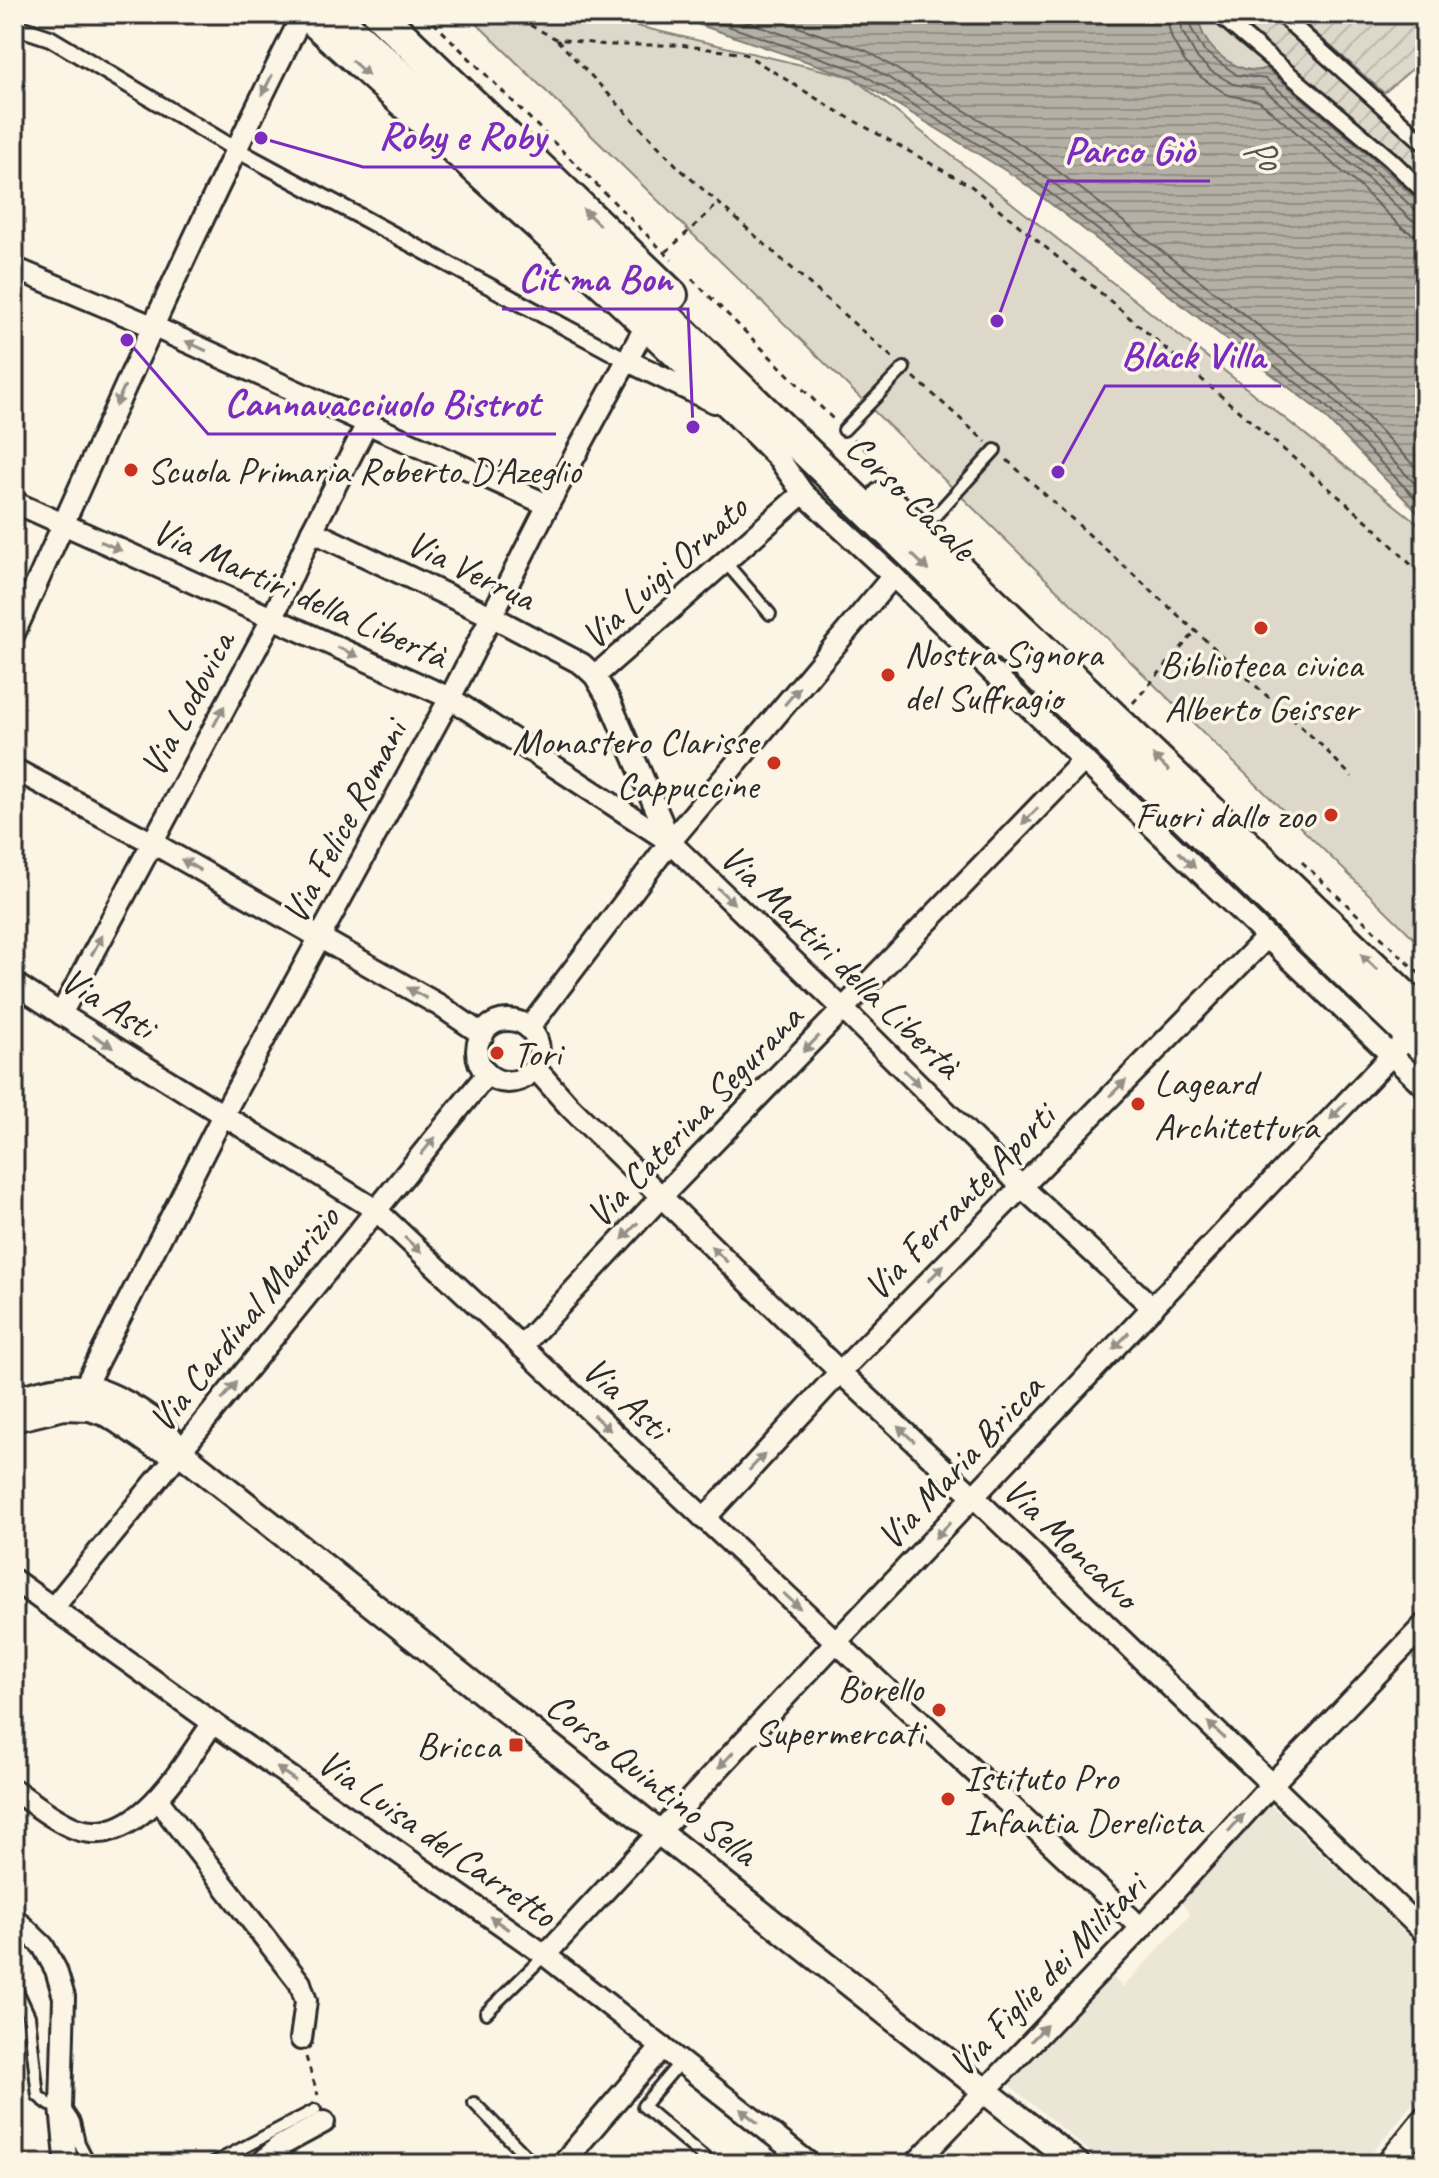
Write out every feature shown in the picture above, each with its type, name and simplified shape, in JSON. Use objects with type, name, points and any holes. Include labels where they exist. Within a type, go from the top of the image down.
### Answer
[{"type":"main road","name":"Corso Casale","points":[[332,14],[656,308],[1415,1034]]},
{"type":"main road","name":"Corso Casale","points":[[379,14],[656,308],[1415,1034]]},
{"type":"street","name":"Corso Casale","points":[[301,14],[656,308],[730,410],[777,457],[803,493],[1267,937],[1415,1034],[1425,1087]]},
{"type":"street","points":[[14,634],[152,326],[301,14]]},
{"type":"street","points":[[1218,14],[1390,159],[1425,193]]},
{"type":"street","points":[[1280,14],[1425,144]]},
{"type":"street","points":[[14,26],[50,38],[235,149],[628,361]]},
{"type":"street","points":[[14,268],[152,326],[548,505]]},
{"type":"street","name":"Via Felice Romani","points":[[84,1388],[223,1115],[450,698],[548,505],[656,308]]},
{"type":"street","name":"Corso Casale","points":[[628,361],[730,410]]},
{"type":"street","name":"Via Lodovica","points":[[61,1014],[272,619],[312,531],[367,424]]},
{"type":"street","points":[[784,430],[803,493]]},
{"type":"street","name":"Via Luigi Ornato","points":[[670,842],[609,700],[595,676],[803,493]]},
{"type":"street","name":"Via Martiri della Libertà","points":[[14,502],[450,698],[670,842],[1021,1186],[1153,1308]]},
{"type":"street","name":"Via Verrua","points":[[312,531],[491,616],[582,664],[595,676]]},
{"type":"street","points":[[529,1028],[670,842],[893,576]]},
{"type":"street","name":"Via Caterina Segurana","points":[[521,1347],[661,1197],[1084,760]]},
{"type":"street","points":[[14,769],[151,842],[439,1005],[483,1035]]},
{"type":"street","name":"Via Ferrante Aporti","points":[[704,1519],[840,1372],[1267,937]]},
{"type":"street","name":"Via Asti","points":[[14,983],[376,1210],[1141,1928]]},
{"type":"street","points":[[503,1021],[513,1021],[529,1028],[539,1047],[539,1058],[528,1076],[509,1082],[498,1081],[487,1074],[478,1058],[483,1035],[494,1024],[503,1021]]},
{"type":"street","name":"Via Maria Bricca","points":[[545,1955],[836,1642],[1415,1034]]},
{"type":"street","name":"Via Moncalvo","points":[[535,1068],[569,1106],[840,1372],[974,1497],[1425,1933]]},
{"type":"street","name":"Via Cardinal Maurizio","points":[[53,1608],[487,1074]]},
{"type":"street","name":"Corso Quintino Sella","points":[[14,1400],[59,1389],[84,1388],[104,1393],[163,1430],[180,1452],[1077,2164]]},
{"type":"street","name":"Corso Quintino Sella","points":[[14,1419],[64,1407],[90,1408],[110,1415],[154,1445],[180,1452]]},
{"type":"street","name":"Via Luisa del Carretto","points":[[14,1580],[545,1955],[810,2164]]},
{"type":"street","name":"Via Figlie dei Militari","points":[[915,2164],[1425,1624]]},
{"type":"street","points":[[14,1790],[77,1829],[93,1832],[111,1830],[132,1822],[157,1799],[213,1723]]},
{"type":"street","points":[[157,1799],[300,1983],[306,2001],[301,2039]]},
{"type":"street","points":[[14,1918],[43,1946],[56,1970],[64,1997],[61,2107],[68,2164]]},
{"type":"street","points":[[562,2164],[662,2047]]},
{"type":"street","points":[[260,2164],[319,2116]]},
{"type":"street","points":[[1389,2164],[1425,2119]]},
{"type":"lane","points":[[844,430],[904,368]]},
{"type":"lane","points":[[935,516],[995,450]]},
{"type":"lane","points":[[725,562],[770,614]]},
{"type":"lane","points":[[486,2013],[545,1955]]},
{"type":"lane","points":[[14,1984],[29,2016],[38,2096],[68,2113],[90,2164]]},
{"type":"lane","points":[[681,2061],[643,2106],[712,2164]]},
{"type":"lane","points":[[474,2103],[534,2164]]},
{"type":"lane","points":[[212,2164],[319,2116]]},
{"type":"path","points":[[425,14],[665,253],[719,203]]},
{"type":"path","points":[[509,14],[556,39],[679,168],[1196,631],[1352,777]]},
{"type":"path","points":[[556,39],[607,45],[680,45],[745,54],[835,110],[971,186],[1373,526],[1425,579]]},
{"type":"path","points":[[1133,703],[1196,631]]},
{"type":"path","points":[[301,2039],[319,2116]]},
{"type":"shaded area","points":[[467,14],[586,14],[852,77],[1425,529],[1425,949]]},
{"type":"shaded area","points":[[1166,14],[1243,14],[1425,176],[1425,245]]},
{"type":"shaded area","points":[[1218,14],[1280,14],[1425,144],[1425,193]]},
{"type":"shaded area","points":[[1294,14],[1425,14],[1425,58],[1384,93]]},
{"type":"shaded area","points":[[1271,1805],[1425,1952],[1425,2088],[1363,2164],[1105,2164],[1007,2083],[1112,1977],[1123,1987],[1191,1914],[1181,1902]]},
{"type":"water","name":"Po","points":[[668,14],[1199,14],[1204,37],[1220,55],[1243,68],[1266,68],[1377,162],[1425,208],[1425,520],[1318,410],[1016,177],[852,77]]},
{"type":"tram line","points":[[1416,2164],[1425,2153]]},
{"type":"place","name":"Roby e Roby","points":[[261,138]]},
{"type":"place","name":"Parco Giò","points":[[997,321]]},
{"type":"place","name":"Cannavacciuolo Bistrot","points":[[127,340]]},
{"type":"place","name":"Cit ma Bon","points":[[693,427]]},
{"type":"place","name":"Scuola Primaria Roberto D'Azeglio","points":[[131,470]]},
{"type":"place","name":"Black Villa","points":[[1058,472]]},
{"type":"place","name":"Biblioteca civica Alberto Geisser","points":[[1261,628]]},
{"type":"place","name":"Nostra Signora del Suffragio","points":[[888,675]]},
{"type":"place","name":"Monastero Clarisse Cappuccine","points":[[774,763]]},
{"type":"place","name":"Fuori dallo zoo","points":[[1331,815]]},
{"type":"place","name":"Tori","points":[[497,1053]]},
{"type":"place","name":"Lageard Architettura","points":[[1138,1104]]},
{"type":"place","name":"Borello Supermercati","points":[[939,1710]]},
{"type":"place","name":"Bricca","points":[[516,1745]]},
{"type":"place","name":"Istituto Pro Infantia Derelicta","points":[[948,1799]]}]
